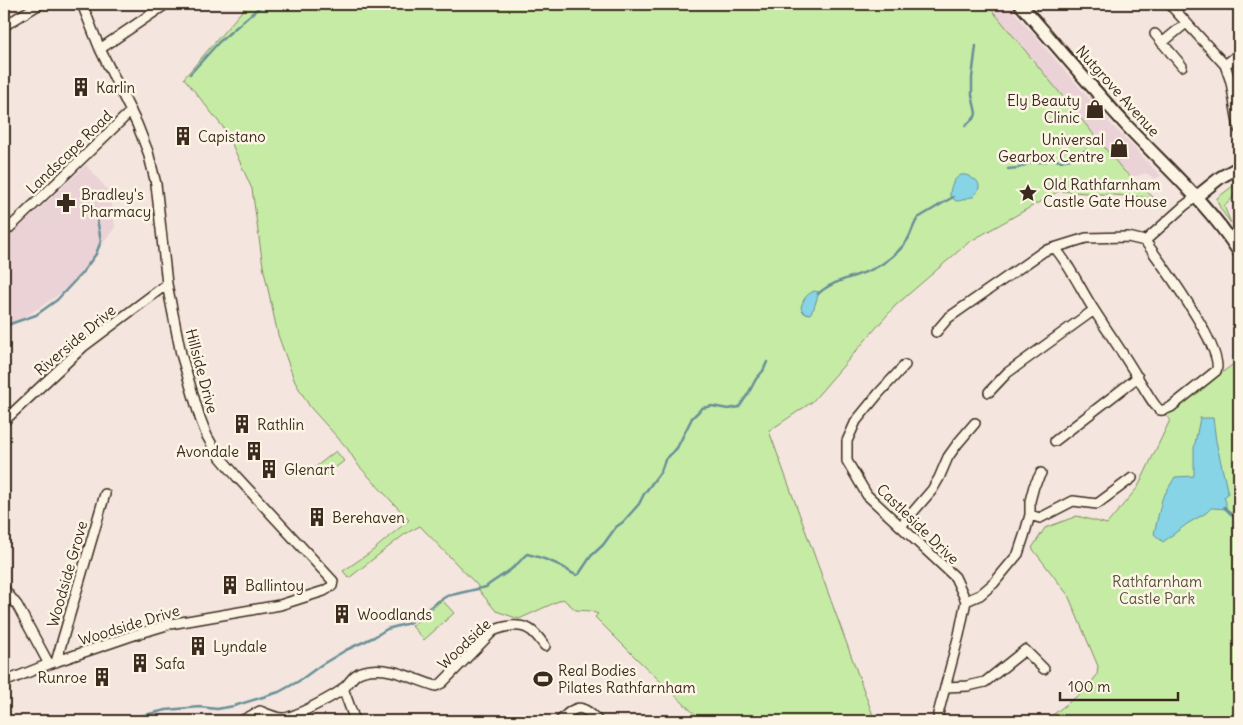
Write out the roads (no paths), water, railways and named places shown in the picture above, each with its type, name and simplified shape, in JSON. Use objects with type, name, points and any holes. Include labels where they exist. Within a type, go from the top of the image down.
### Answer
[{"type":"main road","name":"Nutgrove Avenue","points":[[1020,4],[1127,126],[1196,197],[1232,240],[1239,252]]},
{"type":"main road","points":[[1196,197],[1221,177],[1239,168]]},
{"type":"street","points":[[4,26],[40,4]]},
{"type":"street","name":"Hillside Drive","points":[[82,4],[100,49],[131,111],[148,152],[156,184],[167,284],[181,354],[207,436],[216,452],[237,477],[333,581],[332,586],[324,591]]},
{"type":"street","points":[[100,49],[166,4]]},
{"type":"street","points":[[1173,4],[1173,8],[1225,65],[1231,82],[1239,129]]},
{"type":"street","points":[[1162,43],[1186,22]]},
{"type":"street","points":[[1155,34],[1182,66]]},
{"type":"street","points":[[1225,65],[1239,54]]},
{"type":"street","name":"Landscape Road","points":[[4,232],[131,111]]},
{"type":"street","points":[[1145,241],[1182,207],[1196,197]]},
{"type":"street","points":[[936,332],[948,318],[1044,251],[1086,238],[1128,238],[1145,241],[1175,282],[1215,352],[1218,366],[1216,371],[1171,407],[1165,410],[1157,408],[1094,310],[1063,257],[1055,248]]},
{"type":"street","name":"Riverside Drive","points":[[4,421],[83,347],[167,284]]},
{"type":"street","points":[[990,392],[1007,373],[1094,310]]},
{"type":"street","name":"Castleside Drive","points":[[905,365],[856,421],[847,441],[847,461],[867,495],[954,577],[966,600]]},
{"type":"street","points":[[1055,441],[1138,377]]},
{"type":"street","points":[[901,526],[932,490],[948,457],[975,423]]},
{"type":"street","points":[[940,721],[938,714],[959,635],[966,600],[980,595],[1022,556],[1024,536],[1030,515],[1030,501],[1034,486],[1041,473]]},
{"type":"street","points":[[1030,515],[1040,518],[1073,501],[1097,504],[1132,478]]},
{"type":"street","name":"Woodside Grove","points":[[53,663],[105,494]]},
{"type":"street","points":[[4,590],[18,605],[53,663]]},
{"type":"street","name":"Woodside Drive","points":[[4,682],[134,634],[170,624],[280,605],[324,591]]},
{"type":"street","name":"Woodside","points":[[241,721],[260,711],[283,720],[304,711],[343,688],[352,678],[363,671],[392,671],[436,686],[442,683],[493,631],[502,627],[521,626],[531,630],[545,646]]},
{"type":"street","points":[[945,687],[968,686],[985,682],[1025,650],[1044,669]]},
{"type":"street","points":[[343,688],[355,721]]},
{"type":"street","points":[[560,721],[569,711],[578,708],[587,711],[598,721]]},
{"type":"water","points":[[961,175],[976,180],[979,184],[979,189],[973,197],[956,201],[950,196],[951,189],[954,181]]},
{"type":"water","points":[[814,291],[819,292],[814,308],[810,314],[804,313],[801,308],[803,302]]},
{"type":"water","points":[[1200,418],[1213,418],[1216,441],[1228,494],[1224,497],[1226,509],[1211,508],[1163,542],[1154,534],[1162,499],[1175,477],[1194,476],[1194,448]]},
{"type":"waterway","points":[[190,74],[219,42],[263,4]]},
{"type":"waterway","points":[[965,126],[975,117],[976,113],[972,95],[976,46]]},
{"type":"waterway","points":[[1008,169],[1018,168],[1032,162],[1070,159],[1086,150]]},
{"type":"waterway","points":[[818,294],[832,284],[866,272],[885,262],[906,243],[918,218],[953,197]]},
{"type":"waterway","points":[[4,326],[36,315],[57,300],[82,273],[96,254],[101,241],[95,208]]},
{"type":"waterway","points":[[119,721],[166,710],[200,707],[217,709],[234,706],[279,692],[346,650],[387,629],[409,623],[447,596],[486,587],[512,568],[527,554],[554,563],[571,573],[579,574],[591,556],[639,504],[661,471],[665,460],[677,448],[692,418],[702,408],[712,406],[728,409],[739,407],[767,362]]},
{"type":"waterway","points":[[1224,507],[1239,522]]},
{"type":"place","name":"Karlin","points":[[81,87]]},
{"type":"place","name":"Ely Beauty Clinic","points":[[1095,109]]},
{"type":"place","name":"Capistano","points":[[183,136]]},
{"type":"place","name":"Universal Gearbox Centre","points":[[1119,148]]},
{"type":"place","name":"Old Rathfarnham Castle Gate House","points":[[1028,193]]},
{"type":"place","name":"Bradley's Pharmacy","points":[[66,203]]},
{"type":"place","name":"Rathlin","points":[[242,424]]},
{"type":"place","name":"Avondale","points":[[254,451]]},
{"type":"place","name":"Glenart","points":[[269,469]]},
{"type":"place","name":"Berehaven","points":[[317,517]]},
{"type":"place","name":"Ballintoy","points":[[230,585]]},
{"type":"place","name":"Woodlands","points":[[342,614]]},
{"type":"place","name":"Lyndale","points":[[198,646]]},
{"type":"place","name":"Safa","points":[[140,663]]},
{"type":"place","name":"Runroe","points":[[102,677]]},
{"type":"place","name":"Real Bodies Pilates Rathfarnham","points":[[543,679]]},
{"type":"park label","name":"Rathfarnham Castle Park","points":[[1157,590]]}]
